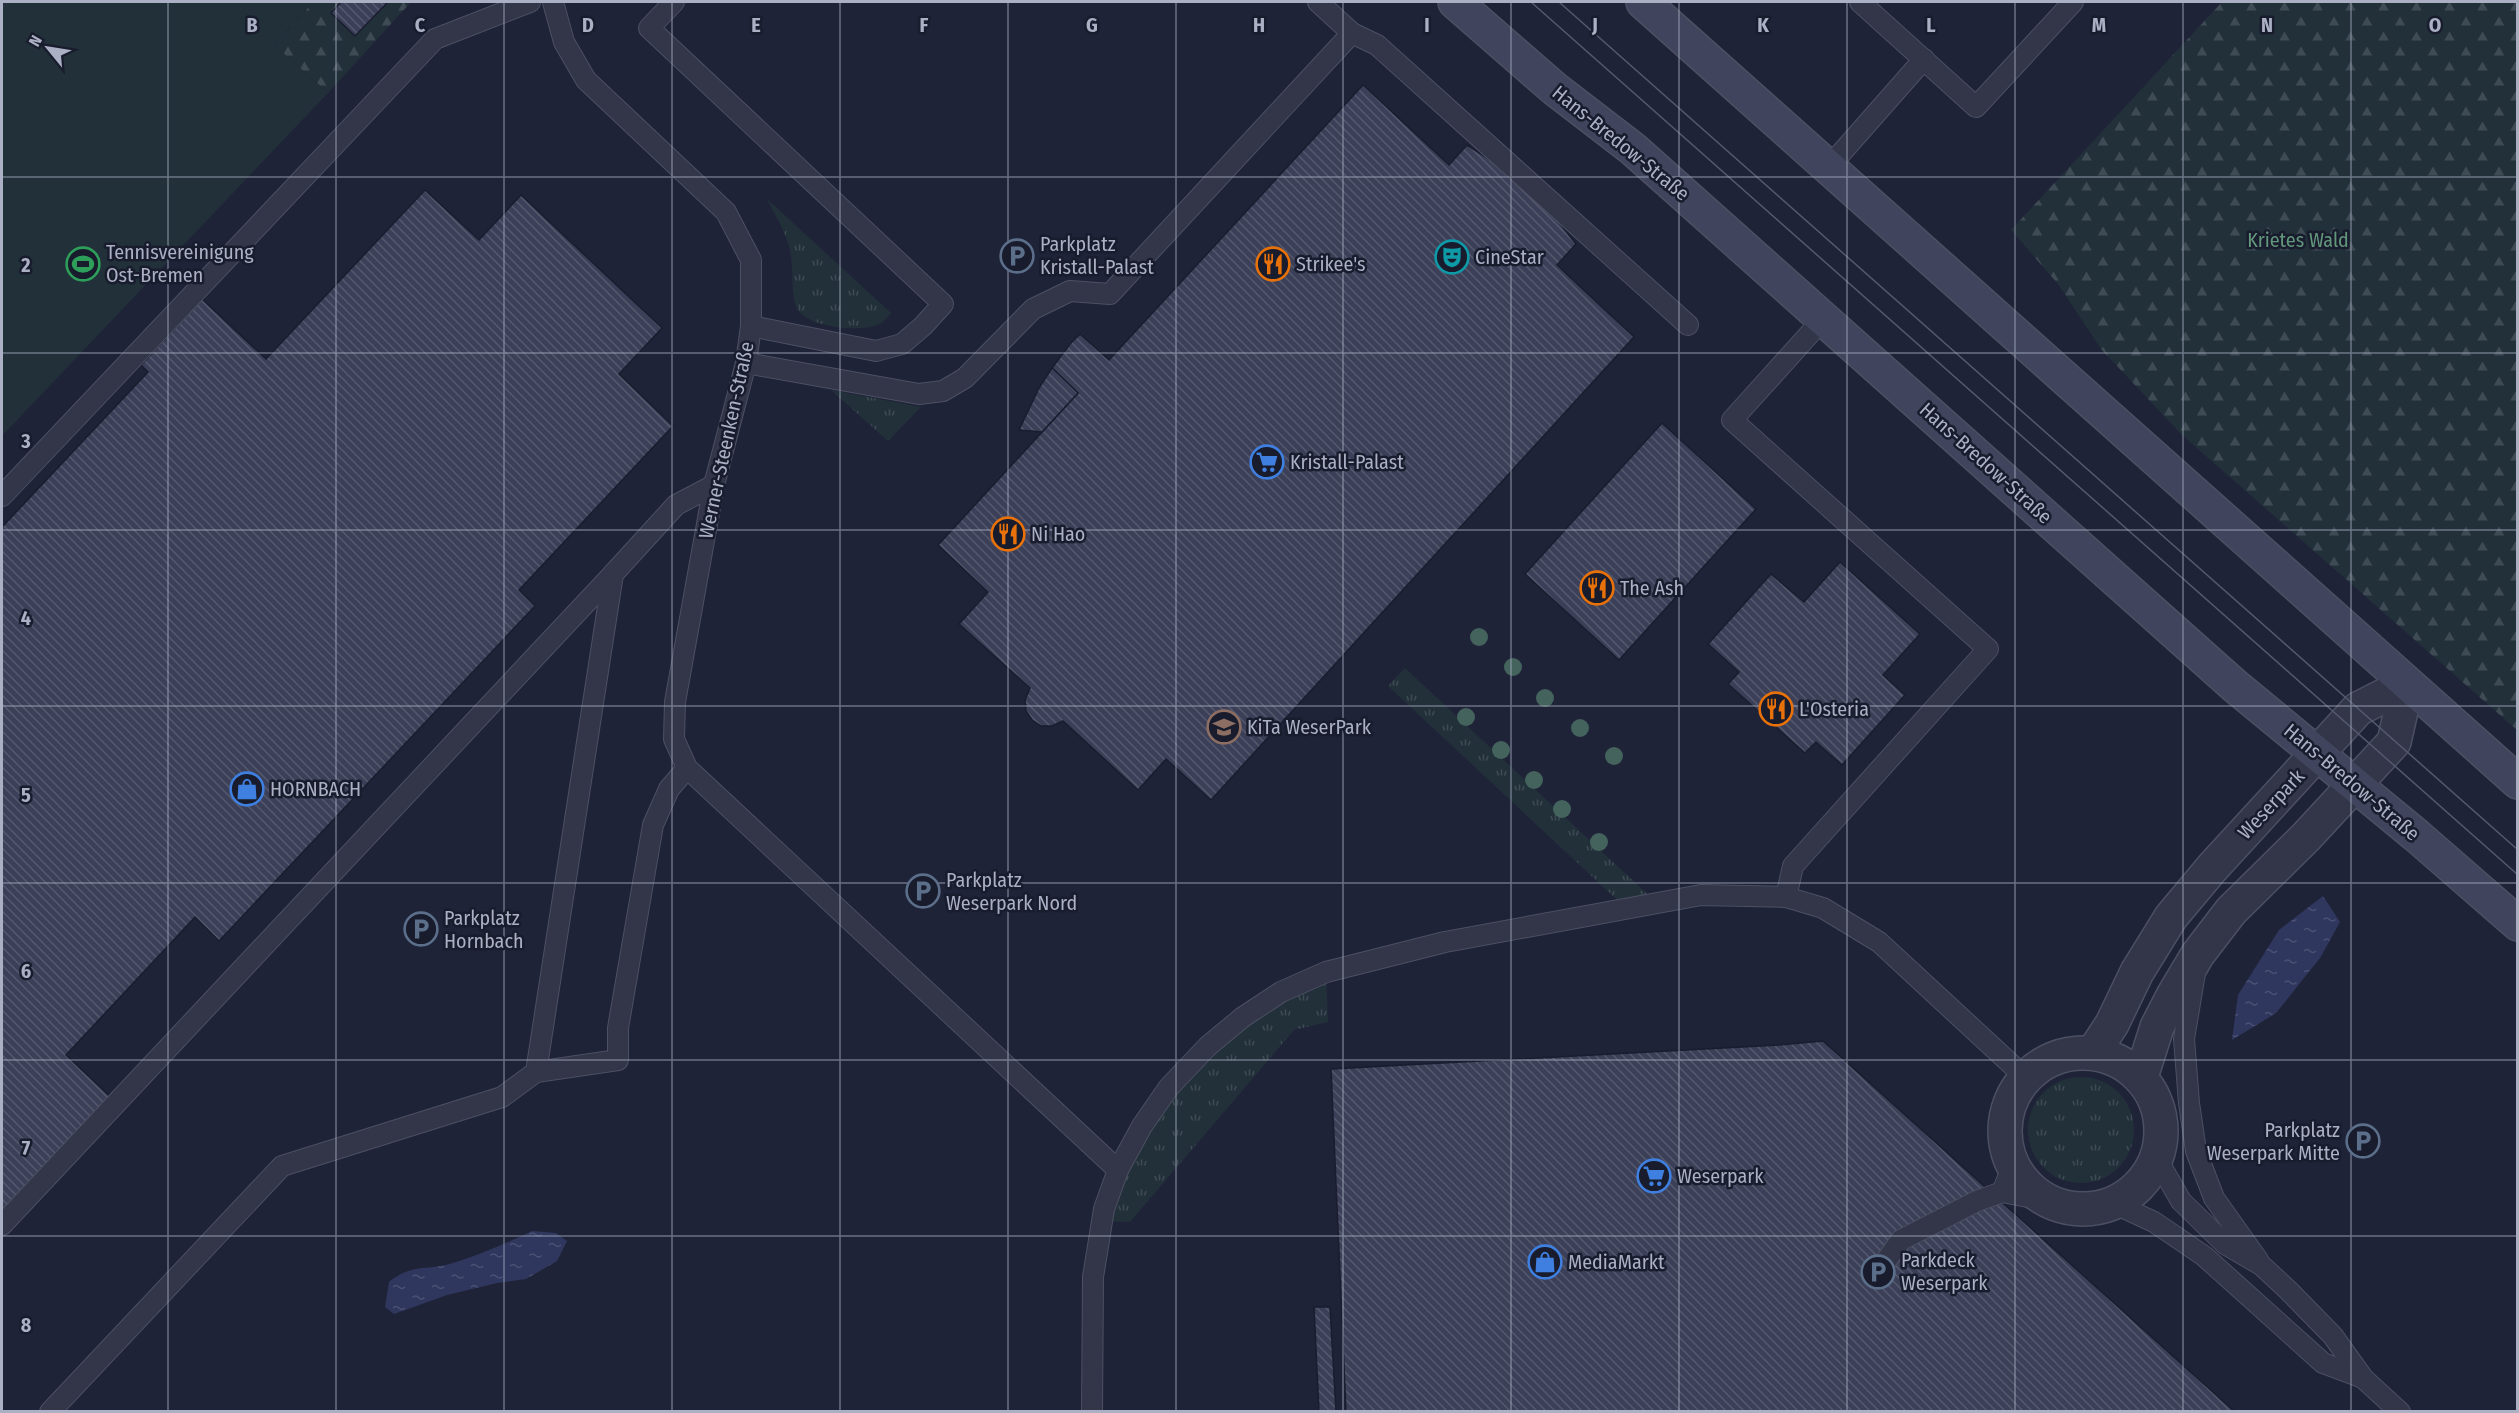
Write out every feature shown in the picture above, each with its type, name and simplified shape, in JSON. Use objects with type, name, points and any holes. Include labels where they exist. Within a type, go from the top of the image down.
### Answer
[{"type":"main road","name":"Hans-Bredow-Straße","points":[[1455,2],[1555,89],[1633,149],[2235,686],[2356,785],[2517,924]]},
{"type":"main road","points":[[1643,2],[2517,782]]},
{"type":"street","name":"Weserpark","points":[[2093,1053],[2112,1024],[2137,972],[2171,917],[2212,868],[2358,710],[2407,684]]},
{"type":"street","points":[[2141,1077],[2157,1027],[2198,954],[2231,911],[2356,785],[2394,742],[2407,684]]},
{"type":"street","points":[[2093,1053],[2119,1061],[2141,1077],[2157,1102],[2162,1130],[2157,1159],[2140,1186],[2114,1203],[2092,1209],[2069,1208],[2049,1202],[2028,1187],[2008,1179],[2006,1120],[2013,1097],[2026,1078],[2045,1062],[2069,1054],[2093,1053]]},
{"type":"lane","points":[[2,496],[435,39],[530,2]]},
{"type":"lane","name":"Werner-Steenken-Straße","points":[[553,2],[564,42],[586,80],[726,212],[751,260],[751,327],[746,363],[714,485],[675,702],[674,739],[687,768]]},
{"type":"lane","points":[[674,2],[649,28],[942,304],[923,326],[902,344],[876,351],[751,327]]},
{"type":"lane","points":[[1318,2],[1352,33],[1377,45],[1688,325]]},
{"type":"lane","points":[[1860,2],[1976,107],[2073,2]]},
{"type":"lane","points":[[746,363],[920,394],[943,391],[964,378],[1033,309],[1070,291],[1110,294],[1352,33]]},
{"type":"lane","points":[[1828,168],[1924,59]]},
{"type":"lane","points":[[1786,897],[1794,866],[1988,649],[1732,420],[1823,319]]},
{"type":"lane","points":[[2,1225],[676,505],[714,485]]},
{"type":"lane","points":[[536,1072],[613,574]]},
{"type":"lane","points":[[50,1412],[282,1166],[502,1097],[536,1072],[618,1060],[618,1028],[653,825],[669,789],[687,768],[1118,1170]]},
{"type":"lane","points":[[1092,1412],[1093,1277],[1104,1209],[1118,1170],[1142,1126],[1169,1087],[1208,1046],[1243,1017],[1281,992],[1326,972],[1445,942],[1701,895],[1786,897],[1823,908],[1879,942],[2026,1078]]},
{"type":"lane","points":[[2198,954],[2184,1039],[2189,1103],[2196,1151],[2214,1198],[2261,1265],[2334,1336],[2363,1378],[2400,1412]]},
{"type":"lane","points":[[2157,1159],[2181,1201],[2225,1244],[2261,1265]]},
{"type":"lane","points":[[1878,1272],[1901,1240],[1962,1208],[2008,1179]]},
{"type":"lane","points":[[2114,1203],[2154,1222],[2204,1256],[2323,1363],[2363,1378]]},
{"type":"green space","name":"Tennisvereinigung Ost-Bremen","points":[[2,2],[313,2],[274,45],[328,93],[2,436]]},
{"type":"green space","points":[[313,2],[411,2],[328,93],[274,45]]},
{"type":"green space","name":"Krietes Wald","points":[[2222,2],[2517,2],[2517,730],[2181,434],[2101,349],[2058,284],[2011,230]]},
{"type":"green space","points":[[767,199],[891,313],[885,320],[869,327],[835,327],[813,321],[798,310],[794,297],[788,243]]},
{"type":"green space","points":[[831,390],[921,407],[888,441]]},
{"type":"green space","points":[[1405,668],[1658,904],[1627,909],[1388,686]]},
{"type":"green space","points":[[1326,972],[1328,1022],[1294,1030],[1130,1222],[1102,1221],[1118,1170],[1208,1046]]},
{"type":"green space","points":[[2081,1077],[2101,1081],[2118,1093],[2130,1110],[2134,1130],[2130,1150],[2118,1167],[2101,1179],[2081,1183],[2061,1179],[2044,1167],[2032,1150],[2028,1130],[2032,1110],[2044,1093],[2061,1081]]},
{"type":"water","points":[[2323,896],[2340,922],[2320,958],[2276,1013],[2232,1040],[2238,995],[2279,930]]},
{"type":"water","points":[[532,1231],[556,1233],[567,1241],[557,1261],[526,1279],[497,1283],[447,1295],[394,1314],[385,1307],[389,1282],[397,1276],[412,1270],[461,1261]]},
{"type":"building","points":[[341,2],[388,2],[355,36],[331,13]]},
{"type":"building","name":"Kristall-Palast","points":[[1363,85],[1449,165],[1467,145],[1492,161],[1558,221],[1576,244],[1557,265],[1634,337],[1211,800],[1166,759],[1138,790],[1063,721],[1052,726],[1041,726],[1032,720],[1026,711],[1025,700],[1030,688],[959,624],[988,592],[938,545],[1078,393],[1052,368],[1070,344],[1080,334],[1109,360]]},
{"type":"building","points":[[425,190],[479,240],[521,195],[662,328],[619,374],[673,426],[519,590],[535,606],[219,941],[195,917],[66,1055],[116,1102],[2,1222],[2,527],[148,372],[141,365],[202,299],[266,359]]},
{"type":"building","points":[[1052,368],[1078,393],[1042,432],[1019,430],[1039,388]]},
{"type":"building","points":[[1662,423],[1756,509],[1619,660],[1525,574]]},
{"type":"building","points":[[1840,562],[1920,634],[1883,675],[1905,695],[1842,765],[1816,742],[1805,753],[1728,684],[1739,672],[1708,644],[1771,574],[1804,602]]},
{"type":"building","name":"Weserpark","points":[[1823,1041],[2235,1412],[1346,1412],[1331,1069]]},
{"type":"building","points":[[1314,1307],[1330,1307],[1336,1412],[1319,1412]]},
{"type":"tram line","points":[[1531,2],[2518,875]]},
{"type":"tram line","points":[[1559,2],[2518,850]]},
{"type":"place","name":"Parkplatz Kristall-Palast","points":[[1017,256]]},
{"type":"place","name":"CineStar","points":[[1452,257]]},
{"type":"place","name":"Tennisvereinigung Ost-Bremen","points":[[83,264]]},
{"type":"place","name":"Strikee's","points":[[1273,264]]},
{"type":"place","name":"Kristall-Palast","points":[[1267,462]]},
{"type":"place","name":"Ni Hao","points":[[1008,534]]},
{"type":"place","name":"The Ash","points":[[1597,588]]},
{"type":"place","name":"L'Osteria","points":[[1776,709]]},
{"type":"place","name":"KiTa WeserPark","points":[[1224,727]]},
{"type":"place","name":"HORNBACH","points":[[247,789]]},
{"type":"place","name":"Parkplatz Weserpark Nord","points":[[923,891]]},
{"type":"place","name":"Parkplatz Hornbach","points":[[421,929]]},
{"type":"place","name":"Parkplatz Weserpark Mitte","points":[[2363,1141]]},
{"type":"place","name":"Weserpark","points":[[1654,1176]]},
{"type":"place","name":"MediaMarkt","points":[[1545,1262]]},
{"type":"place","name":"Parkdeck Weserpark","points":[[1878,1272]]}]
